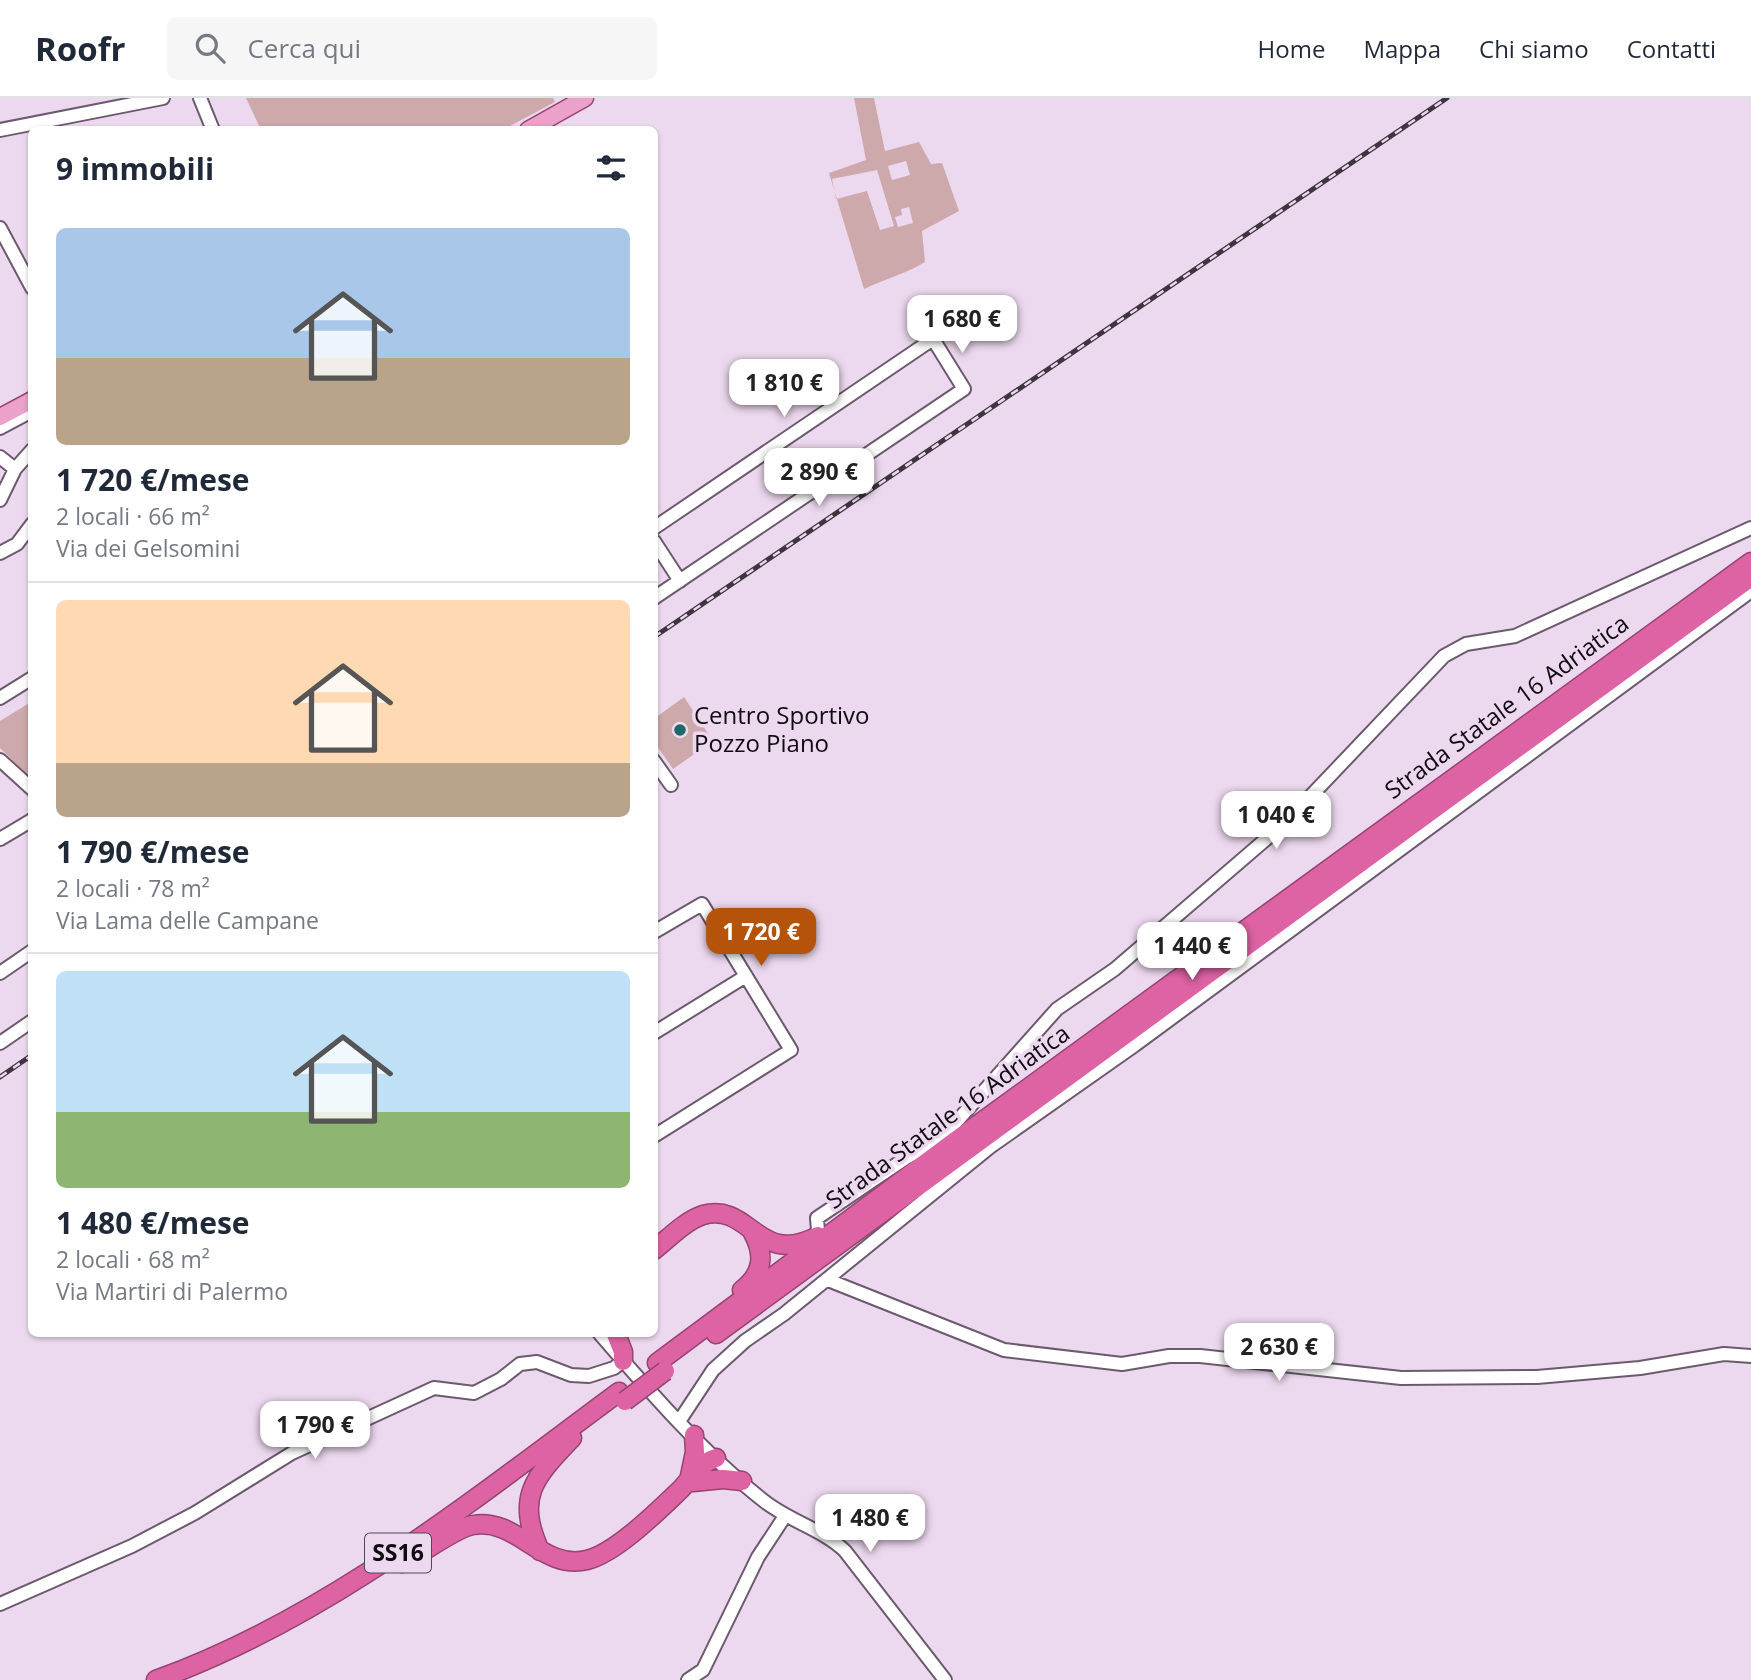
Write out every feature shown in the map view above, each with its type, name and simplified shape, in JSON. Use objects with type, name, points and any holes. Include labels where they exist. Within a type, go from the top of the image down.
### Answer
[{"type":"highway","name":"Strada Statale 16 Adriatica","points":[[661,1367],[676,1349],[852,1218],[1751,562]]},
{"type":"highway","name":"Strada Statale 16 Adriatica","points":[[156,1680],[256,1637],[406,1548],[622,1396],[1751,577]]},
{"type":"highway","name":"SS16","points":[[658,1247],[677,1230],[701,1216],[723,1212],[739,1220],[760,1246],[761,1258],[756,1278],[688,1332],[676,1349]]},
{"type":"highway","name":"SS16","points":[[752,1233],[781,1245],[797,1245],[852,1218]]},
{"type":"highway","points":[[617,1337],[623,1352],[623,1361]]},
{"type":"highway","name":"Strada Statale 16 Adriatica","points":[[186,1680],[309,1621],[402,1563],[572,1438],[622,1396]]},
{"type":"highway","points":[[694,1435],[695,1452],[688,1482],[723,1479],[741,1481]]},
{"type":"highway","name":"SS16","points":[[540,1551],[527,1514],[530,1492],[537,1475],[572,1438]]},
{"type":"highway","name":"SS16","points":[[402,1563],[472,1525],[490,1525],[507,1530],[540,1551],[569,1562],[588,1560],[610,1550],[688,1482],[707,1472],[716,1458]]},
{"type":"main road","points":[[535,126],[585,98]]},
{"type":"main road","points":[[0,417],[28,402]]},
{"type":"street","points":[[0,130],[163,98]]},
{"type":"street","points":[[200,98],[212,126]]},
{"type":"street","points":[[0,228],[28,280]]},
{"type":"street","points":[[658,525],[933,339],[964,389],[658,595]]},
{"type":"street","points":[[0,428],[28,413]]},
{"type":"street","points":[[0,500],[15,469],[28,454]]},
{"type":"street","points":[[0,457],[15,469]]},
{"type":"street","points":[[818,1231],[817,1218],[906,1158],[942,1138],[1057,1009],[1115,969],[1286,821],[1444,656],[1466,644],[1515,636],[1751,528]]},
{"type":"street","points":[[0,553],[17,544],[28,529]]},
{"type":"street","points":[[658,547],[680,581]]},
{"type":"street","points":[[680,1420],[713,1370],[745,1341],[826,1281],[990,1147],[1145,1037],[1751,591]]},
{"type":"street","points":[[0,698],[28,680]]},
{"type":"street","points":[[0,707],[28,690]]},
{"type":"street","points":[[0,760],[28,785]]},
{"type":"street","points":[[658,767],[671,785]]},
{"type":"street","points":[[0,839],[28,822]]},
{"type":"street","points":[[658,930],[702,904],[791,1050],[658,1133]]},
{"type":"street","points":[[0,973],[28,954]]},
{"type":"street","points":[[658,1030],[746,976]]},
{"type":"street","points":[[0,1043],[28,1024]]},
{"type":"street","points":[[821,1264],[826,1281]]},
{"type":"street","points":[[826,1281],[1004,1350],[1122,1364],[1169,1356],[1200,1356],[1401,1378],[1537,1377],[1640,1368],[1724,1354],[1751,1356]]},
{"type":"street","points":[[603,1337],[741,1481],[785,1516],[834,1541],[845,1551],[945,1680]]},
{"type":"street","points":[[0,1604],[132,1546],[195,1513],[292,1453],[433,1388],[474,1393],[501,1379],[520,1364],[537,1362],[571,1375],[589,1376],[614,1368],[623,1361]]},
{"type":"street","points":[[688,1680],[703,1675],[758,1557],[785,1516]]},
{"type":"shaded area","points":[[246,98],[553,98],[555,102],[510,126],[259,126]]},
{"type":"shaded area","points":[[854,98],[874,98],[885,151],[919,142],[931,164],[942,163],[959,211],[922,231],[925,262],[864,289],[837,199],[867,191],[880,230],[894,226],[877,170],[832,179],[834,191],[829,173],[866,160]],"holes":[[[906,161],[910,175],[892,180],[888,166]],[[909,207],[913,223],[898,227],[895,217],[902,215],[901,209]]]},
{"type":"shaded area","name":"Centro Sportivo Pozzo Piano","points":[[684,697],[713,741],[673,769],[658,747],[658,716]]},
{"type":"shaded area","points":[[28,704],[28,775],[0,748],[0,721]]},
{"type":"railway","points":[[658,634],[1447,98]]},
{"type":"railway","points":[[0,1077],[28,1058]]},
{"type":"place","name":"Centro Sportivo Pozzo Piano","points":[[680,730]]}]
